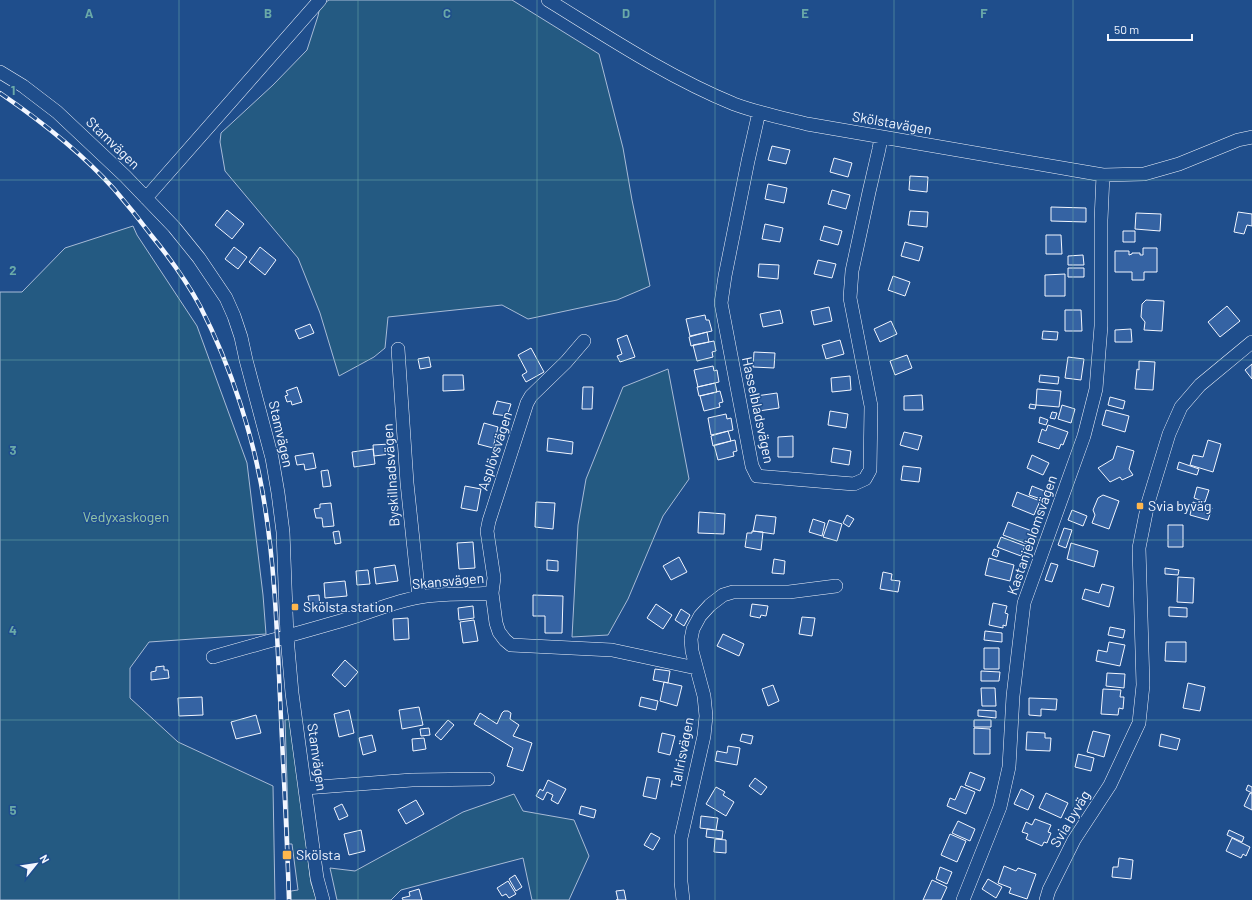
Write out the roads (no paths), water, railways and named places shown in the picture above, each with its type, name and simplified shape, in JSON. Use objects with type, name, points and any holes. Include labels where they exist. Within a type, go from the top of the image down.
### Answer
[{"type":"street","points":[[146,198],[320,0]]},
{"type":"street","name":"Skölstavägen","points":[[548,0],[656,66],[700,89],[759,112],[808,124],[1103,175],[1144,174],[1179,164],[1238,140],[1252,137]]},
{"type":"street","name":"Stamvägen","points":[[0,72],[23,86],[57,112],[125,176],[174,227],[203,263],[226,298],[242,337],[246,360],[272,458],[278,493],[283,532],[287,637],[292,693],[317,878],[323,900]]},
{"type":"street","name":"Hasselbladsvägen","points":[[759,112],[725,276],[721,304],[752,466],[757,476],[854,484],[865,479],[870,470],[871,406],[850,298],[852,271],[881,137]]},
{"type":"street","name":"Kastanjeblomsvägen","points":[[962,900],[1000,807],[1009,767],[1013,696],[1024,603],[1084,436],[1096,389],[1101,326],[1101,220],[1103,175]]},
{"type":"street","name":"Asplövsvägen","points":[[492,593],[494,578],[487,531],[527,403],[531,396],[566,362],[584,341]]},
{"type":"street","name":"Svia byväg","points":[[1046,900],[1049,890],[1074,840],[1110,785],[1139,723],[1143,685],[1139,548],[1148,503],[1169,434],[1181,407],[1200,385],[1252,342]]},
{"type":"street","name":"Byskillnadsvägen","points":[[398,349],[407,483],[418,597]]},
{"type":"street","name":"Tallrisvägen","points":[[683,900],[681,882],[681,838],[704,736],[706,716],[704,696],[692,651],[691,639],[693,629],[700,616],[710,605],[723,595],[733,592],[789,592],[836,586]]},
{"type":"street","name":"Skansvägen","points":[[213,657],[352,618],[418,597],[441,594],[492,593],[496,623],[499,632],[511,645],[612,650],[696,668]]},
{"type":"street","points":[[305,788],[412,780],[488,779]]},
{"type":"railway","points":[[0,93],[45,126],[88,162],[128,206],[171,260],[195,296],[232,378],[248,430],[261,482],[271,554],[277,625],[289,900]]},
{"type":"place","name":"Svia byväg","points":[[1140,506]]},
{"type":"place","name":"Skölsta station","points":[[295,607]]},
{"type":"place","name":"Skölsta","points":[[287,855]]},
{"type":"park label","name":"Vedyxaskogen","points":[[126,517]]}]
